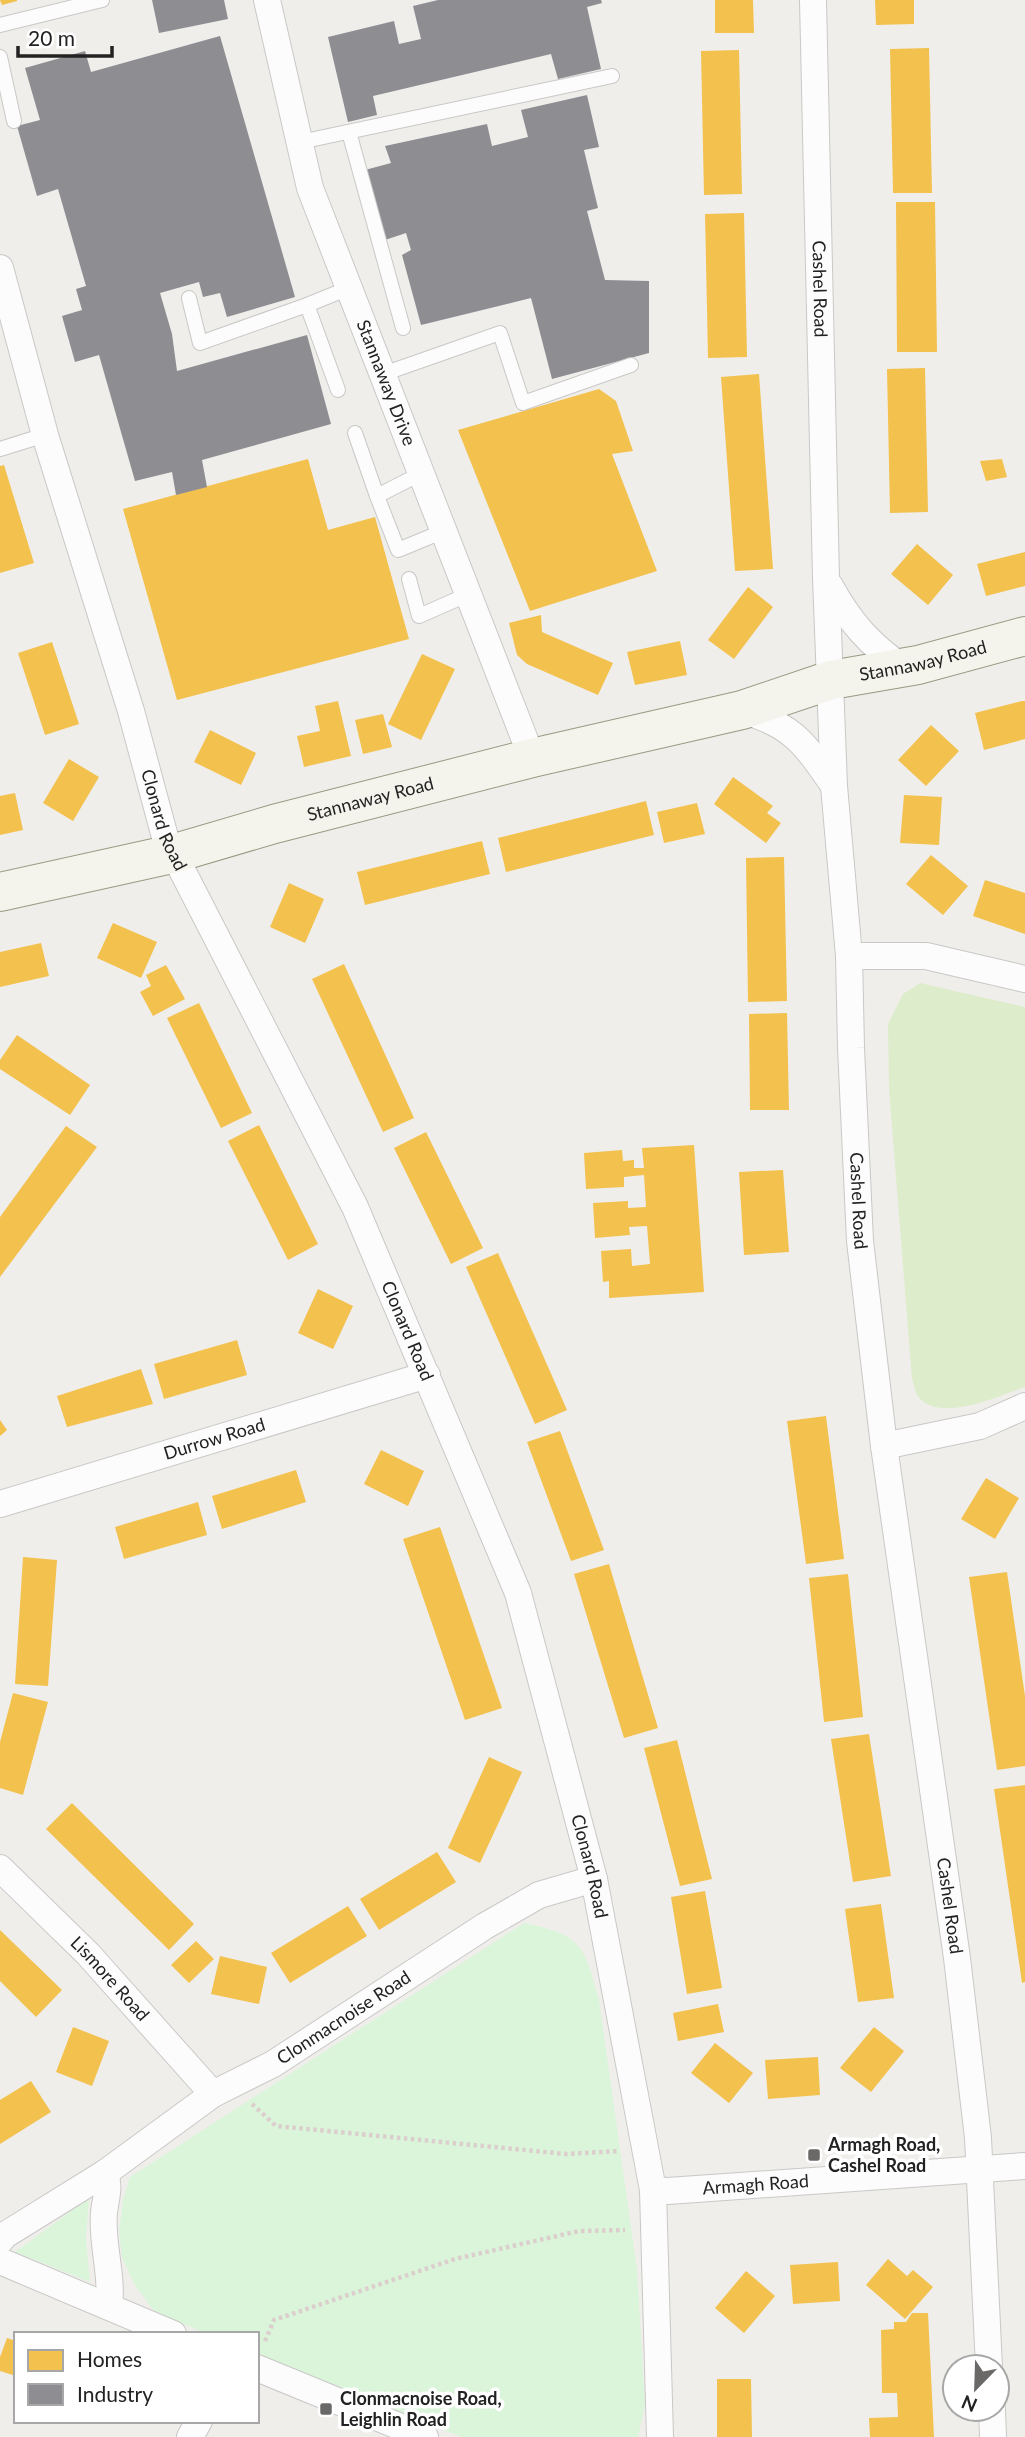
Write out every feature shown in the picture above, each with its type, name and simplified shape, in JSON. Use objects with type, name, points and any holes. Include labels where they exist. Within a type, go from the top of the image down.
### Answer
[{"type":"street","name":"Cashel Road","points":[[813,0],[826,578],[834,786],[849,956],[860,1241],[884,1446],[957,1958],[978,2138],[988,2353]]},
{"type":"street","name":"Stannaway Drive","points":[[272,1],[310,188],[532,758]]},
{"type":"street","name":"Clonard Road","points":[[0,268],[45,435],[127,698],[165,837],[355,1207],[517,1593],[594,1879],[653,2190],[660,2437]]},
{"type":"street","name":"Cashel Road","points":[[826,578],[848,617],[882,654],[902,667]]},
{"type":"street","name":"Stannaway Road","points":[[0,892],[172,854],[274,824],[532,758],[742,710],[831,680],[918,665],[1025,636]]},
{"type":"street","points":[[742,710],[774,720],[792,733],[807,747],[834,786]]},
{"type":"street","points":[[849,956],[926,956],[1025,979]]},
{"type":"street","name":"Durrow Road","points":[[0,1504],[427,1375]]},
{"type":"street","points":[[884,1446],[981,1426],[1025,1406]]},
{"type":"street","name":"Lismore Road","points":[[0,1868],[88,1954],[213,2094]]},
{"type":"street","name":"Clonmacnoise Road","points":[[0,2241],[5,2235],[104,2173],[213,2094],[273,2064],[485,1926],[539,1895],[594,1879]]},
{"type":"street","name":"Armagh Road","points":[[653,2190],[1025,2166]]},
{"type":"street","points":[[104,2173],[108,2189],[104,2239],[111,2292],[109,2306]]},
{"type":"street","points":[[0,2262],[168,2332]]},
{"type":"street","points":[[259,2360],[425,2437]]},
{"type":"lane","points":[[0,25],[102,0]]},
{"type":"lane","points":[[0,57],[14,121]]},
{"type":"lane","points":[[300,142],[612,76]]},
{"type":"lane","points":[[349,132],[403,328]]},
{"type":"lane","points":[[189,298],[200,344],[349,288]]},
{"type":"lane","points":[[307,305],[338,390]]},
{"type":"lane","points":[[383,374],[500,333],[523,403],[631,365]]},
{"type":"lane","points":[[355,433],[398,550],[444,531]]},
{"type":"lane","points":[[0,449],[45,435]]},
{"type":"lane","points":[[377,496],[422,473]]},
{"type":"lane","points":[[409,579],[419,616],[469,594]]},
{"type":"path","points":[[213,2094],[251,2103],[276,2126],[566,2154],[644,2149]]},
{"type":"path","points":[[259,2360],[274,2320],[455,2259],[579,2231],[654,2229]]},
{"type":"green space","points":[[920,983],[1025,1007],[1025,1387],[969,1406],[953,1408],[926,1404],[917,1395],[912,1379],[889,1089],[888,1024],[903,994]]},
{"type":"green space","points":[[524,1923],[558,1932],[578,1945],[589,1966],[599,2000],[637,2270],[645,2405],[638,2437],[461,2437],[259,2355],[259,2332],[202,2332],[155,2312],[136,2287],[122,2258],[119,2231],[123,2200],[130,2177]]},
{"type":"green space","points":[[89,2198],[86,2238],[90,2282],[15,2252]]},
{"type":"building: Homes","points":[[0,0],[17,0],[17,1],[2,5]]},
{"type":"building: Homes","points":[[715,0],[753,0],[754,33],[715,33]]},
{"type":"building: Homes","points":[[875,0],[914,0],[914,24],[876,25]]},
{"type":"building: Homes","points":[[929,48],[932,193],[893,193],[890,49]]},
{"type":"building: Homes","points":[[739,50],[742,194],[704,195],[701,51]]},
{"type":"building: Homes","points":[[896,202],[935,202],[937,352],[897,352]]},
{"type":"building: Homes","points":[[744,213],[747,357],[708,358],[705,214]]},
{"type":"building: Homes","points":[[925,368],[928,512],[890,513],[887,369]]},
{"type":"building: Homes","points":[[759,374],[773,569],[735,571],[721,377]]},
{"type":"building: Homes","points":[[599,389],[616,401],[633,451],[612,454],[657,571],[530,611],[458,430]]},
{"type":"building: Homes","points":[[308,459],[328,530],[375,517],[409,639],[177,700],[123,509]]},
{"type":"building: Homes","points":[[1002,459],[1007,477],[986,481],[980,461]]},
{"type":"building: Homes","points":[[4,465],[34,563],[0,573],[0,466]]},
{"type":"building: Homes","points":[[917,544],[953,575],[928,605],[891,574]]},
{"type":"building: Homes","points":[[1025,552],[1025,586],[986,596],[977,564]]},
{"type":"building: Homes","points":[[748,587],[773,607],[734,659],[708,640]]},
{"type":"building: Homes","points":[[541,615],[542,632],[613,663],[598,695],[527,664],[517,655],[509,623]]},
{"type":"building: Homes","points":[[680,641],[687,675],[635,685],[627,652]]},
{"type":"building: Homes","points":[[52,642],[79,724],[45,735],[18,653]]},
{"type":"building: Homes","points":[[422,654],[455,669],[421,740],[388,724]]},
{"type":"building: Homes","points":[[338,701],[351,756],[304,767],[297,736],[320,731],[315,706]]},
{"type":"building: Homes","points":[[1025,701],[1025,739],[984,750],[975,713]]},
{"type":"building: Homes","points":[[383,714],[392,747],[363,754],[355,720]]},
{"type":"building: Homes","points":[[931,725],[959,751],[926,786],[898,760]]},
{"type":"building: Homes","points":[[210,730],[256,753],[241,785],[194,762]]},
{"type":"building: Homes","points":[[69,759],[99,777],[73,821],[43,803]]},
{"type":"building: Homes","points":[[733,777],[773,806],[767,813],[781,823],[766,843],[714,804]]},
{"type":"building: Homes","points":[[15,793],[23,830],[0,835],[0,796]]},
{"type":"building: Homes","points":[[904,795],[942,797],[939,845],[900,843]]},
{"type":"building: Homes","points":[[646,801],[654,835],[506,872],[498,838]]},
{"type":"building: Homes","points":[[697,803],[705,834],[664,843],[657,812]]},
{"type":"building: Homes","points":[[482,841],[490,874],[365,905],[357,872]]},
{"type":"building: Homes","points":[[931,855],[968,886],[943,915],[906,884]]},
{"type":"building: Homes","points":[[784,857],[787,1001],[748,1002],[746,858]]},
{"type":"building: Homes","points":[[985,880],[1025,893],[1025,934],[973,916]]},
{"type":"building: Homes","points":[[289,883],[324,899],[305,943],[270,927]]},
{"type":"building: Homes","points":[[113,923],[157,942],[141,978],[97,958]]},
{"type":"building: Homes","points":[[41,943],[49,976],[0,987],[0,952]]},
{"type":"building: Homes","points":[[344,964],[414,1118],[383,1132],[312,979]]},
{"type":"building: Homes","points":[[166,965],[185,999],[153,1016],[140,992],[151,986],[146,975]]},
{"type":"building: Homes","points":[[199,1003],[252,1113],[221,1128],[167,1018]]},
{"type":"building: Homes","points":[[787,1013],[789,1110],[750,1110],[749,1014]]},
{"type":"building: Homes","points":[[17,1035],[90,1085],[70,1115],[0,1069],[0,1060]]},
{"type":"building: Homes","points":[[259,1125],[318,1244],[288,1260],[228,1141]]},
{"type":"building: Homes","points":[[66,1126],[97,1147],[0,1277],[0,1217]]},
{"type":"building: Homes","points":[[426,1132],[483,1248],[451,1264],[394,1148]]},
{"type":"building: Homes","points":[[694,1145],[704,1292],[609,1298],[609,1281],[603,1282],[601,1251],[631,1249],[632,1266],[650,1264],[647,1226],[629,1227],[630,1235],[595,1238],[593,1203],[628,1201],[628,1208],[646,1207],[644,1175],[624,1177],[624,1187],[586,1189],[584,1153],[622,1150],[623,1161],[634,1160],[634,1168],[644,1168],[642,1148]]},
{"type":"building: Homes","points":[[783,1170],[789,1252],[744,1255],[739,1172]]},
{"type":"building: Homes","points":[[498,1253],[567,1410],[535,1424],[466,1267]]},
{"type":"building: Homes","points":[[318,1289],[353,1306],[333,1349],[298,1333]]},
{"type":"building: Homes","points":[[237,1340],[247,1375],[164,1399],[154,1364]]},
{"type":"building: Homes","points":[[141,1369],[153,1404],[67,1427],[57,1396]]},
{"type":"building: Homes","points":[[826,1416],[844,1559],[806,1564],[787,1421]]},
{"type":"building: Homes","points":[[0,1420],[7,1430],[0,1436]]},
{"type":"building: Homes","points":[[560,1431],[604,1550],[571,1561],[527,1442]]},
{"type":"building: Homes","points":[[381,1450],[424,1471],[408,1506],[364,1484]]},
{"type":"building: Homes","points":[[296,1470],[306,1502],[222,1529],[212,1496]]},
{"type":"building: Homes","points":[[986,1478],[1019,1498],[995,1539],[961,1519]]},
{"type":"building: Homes","points":[[198,1502],[207,1535],[124,1559],[115,1527]]},
{"type":"building: Homes","points":[[440,1527],[502,1708],[465,1720],[403,1539]]},
{"type":"building: Homes","points":[[23,1557],[57,1560],[48,1686],[15,1684]]},
{"type":"building: Homes","points":[[609,1564],[658,1728],[624,1738],[574,1574]]},
{"type":"building: Homes","points":[[1007,1572],[1025,1696],[1025,1766],[997,1770],[969,1577]]},
{"type":"building: Homes","points":[[848,1574],[863,1717],[824,1722],[809,1578]]},
{"type":"building: Homes","points":[[13,1693],[48,1702],[23,1795],[0,1788],[0,1742]]},
{"type":"building: Homes","points":[[869,1734],[891,1876],[853,1882],[831,1739]]},
{"type":"building: Homes","points":[[677,1740],[712,1879],[680,1886],[644,1748]]},
{"type":"building: Homes","points":[[489,1757],[522,1772],[480,1863],[448,1848]]},
{"type":"building: Homes","points":[[1025,1785],[1025,1982],[1022,1983],[994,1789]]},
{"type":"building: Homes","points":[[72,1803],[194,1924],[169,1950],[46,1829]]},
{"type":"building: Homes","points":[[437,1852],[456,1882],[379,1930],[360,1899]]},
{"type":"building: Homes","points":[[705,1891],[722,1988],[687,1994],[671,1897]]},
{"type":"building: Homes","points":[[881,1904],[894,1998],[858,2002],[845,1909]]},
{"type":"building: Homes","points":[[348,1906],[367,1936],[290,1983],[271,1953]]},
{"type":"building: Homes","points":[[0,1930],[62,1990],[36,2017],[0,1981]]},
{"type":"building: Homes","points":[[196,1941],[214,1959],[189,1983],[171,1965]]},
{"type":"building: Homes","points":[[220,1956],[267,1967],[259,2004],[211,1994]]},
{"type":"building: Homes","points":[[718,2004],[724,2032],[678,2041],[673,2013]]},
{"type":"building: Homes","points":[[73,2027],[109,2041],[92,2086],[56,2072]]},
{"type":"building: Homes","points":[[874,2027],[904,2051],[871,2092],[840,2068]]},
{"type":"building: Homes","points":[[715,2043],[753,2073],[729,2103],[691,2073]]},
{"type":"building: Homes","points":[[818,2057],[820,2095],[768,2099],[765,2060]]},
{"type":"building: Homes","points":[[31,2081],[51,2112],[0,2144],[0,2100]]},
{"type":"building: Homes","points":[[888,2259],[907,2276],[913,2270],[933,2287],[905,2319],[866,2285]]},
{"type":"building: Homes","points":[[838,2262],[840,2301],[793,2304],[790,2265]]},
{"type":"building: Homes","points":[[746,2271],[775,2296],[744,2333],[715,2308]]},
{"type":"building: Homes","points":[[912,2313],[928,2313],[934,2437],[870,2437],[869,2418],[898,2417],[897,2393],[882,2393],[881,2330],[894,2329],[894,2322],[906,2322]]},
{"type":"building: Homes","points":[[7,2338],[14,2340],[14,2375],[0,2371],[0,2357]]},
{"type":"building: Homes","points":[[717,2379],[751,2379],[752,2437],[717,2437]]},
{"type":"building: Industry","points":[[152,0],[224,0],[228,19],[159,33]]},
{"type":"building: Industry","points":[[438,0],[601,0],[602,3],[587,7],[601,69],[558,79],[551,54],[373,96],[377,115],[348,122],[328,37],[394,21],[399,44],[421,39],[413,6]]},
{"type":"building: Industry","points":[[220,36],[295,297],[227,317],[220,293],[203,297],[199,282],[160,293],[172,334],[177,371],[307,335],[331,424],[202,460],[207,487],[176,495],[172,472],[135,481],[99,355],[75,362],[62,316],[82,310],[76,289],[86,286],[58,189],[37,196],[17,126],[40,120],[25,68],[85,51],[91,72]]},
{"type":"building: Industry","points":[[587,95],[599,147],[584,150],[598,208],[587,211],[605,280],[649,281],[649,353],[552,379],[531,298],[421,325],[402,255],[411,250],[406,233],[379,242],[365,170],[391,163],[385,146],[487,124],[492,146],[528,137],[521,110]]},
{"type":"place","name":"Armagh Road, Cashel Road","points":[[814,2155]]},
{"type":"place","name":"Clonmacnoise Road, Leighlin Road","points":[[326,2409]]}]
